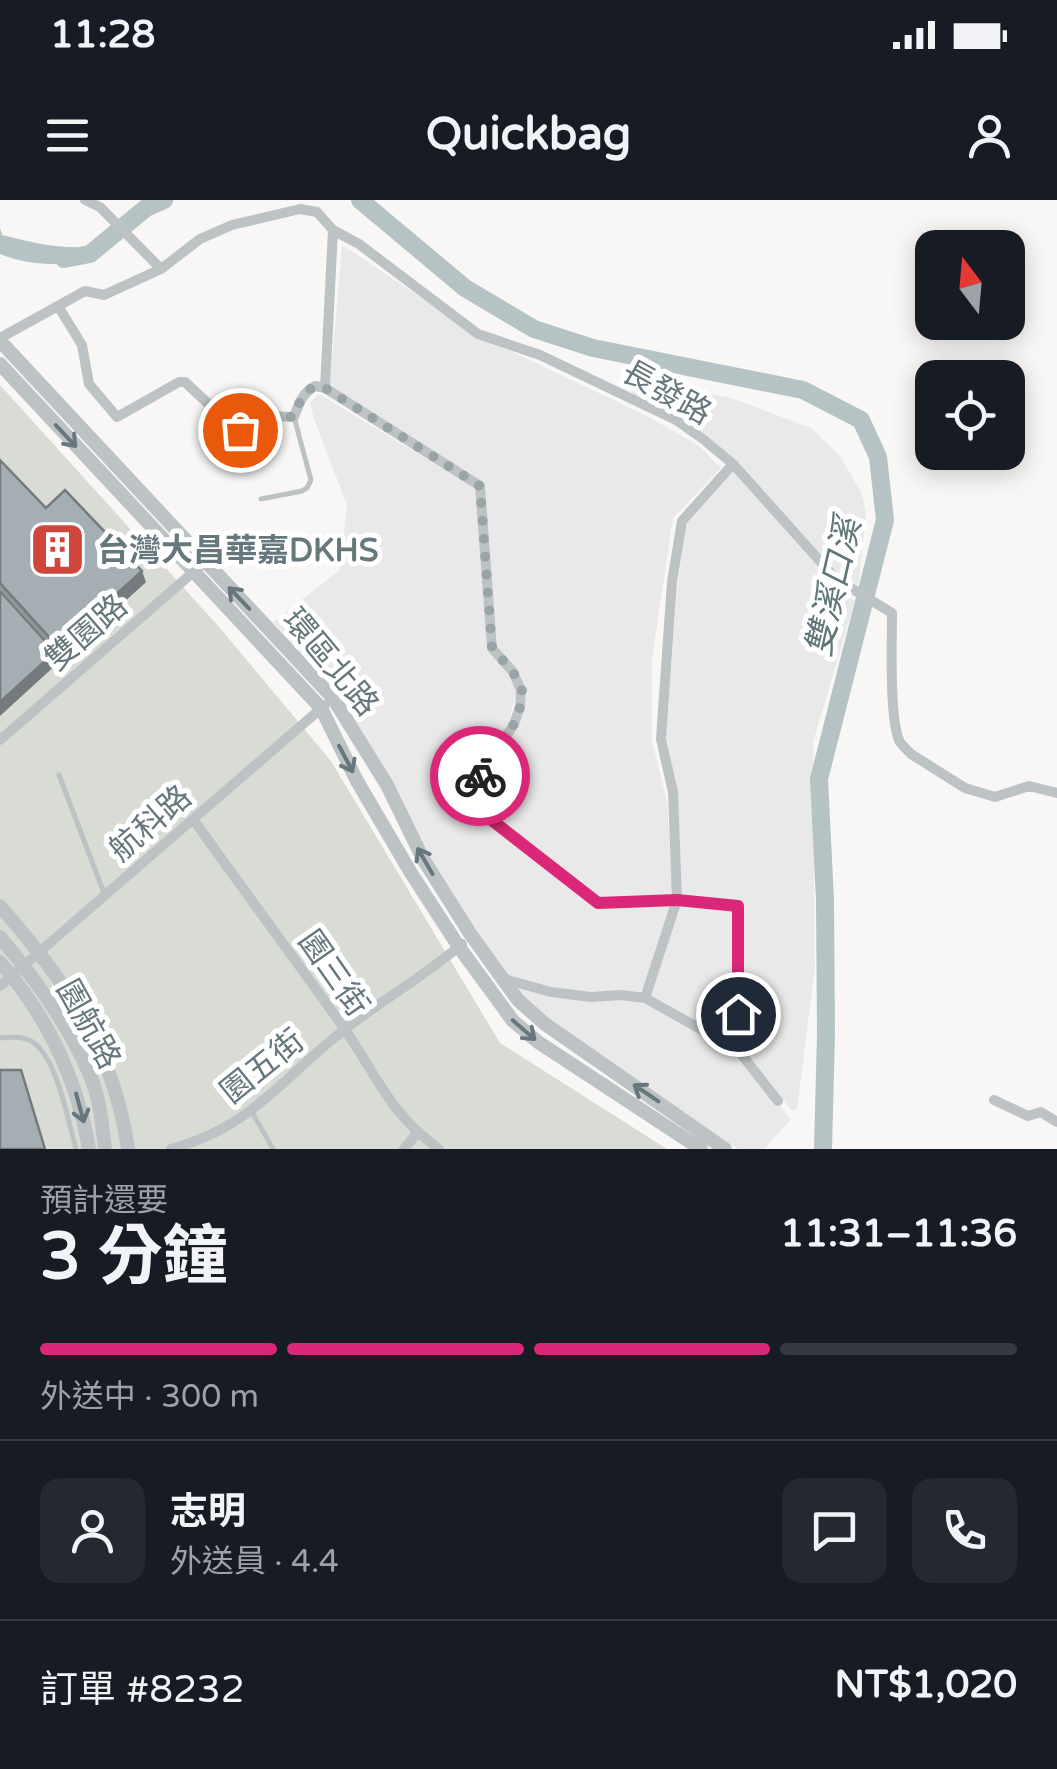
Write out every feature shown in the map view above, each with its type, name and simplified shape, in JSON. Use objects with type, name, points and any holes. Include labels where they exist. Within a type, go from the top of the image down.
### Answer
[{"type":"street","points":[[85,200],[100,207],[162,268]]},
{"type":"street","name":"長發路","points":[[0,340],[85,291],[104,294],[162,268],[200,239],[232,224],[300,209],[317,212],[332,230],[359,244],[478,334],[540,355],[676,420],[733,464],[682,521],[672,582],[660,739],[673,792],[677,900],[645,998]]},
{"type":"street","points":[[325,388],[332,230]]},
{"type":"street","points":[[58,306],[82,346],[89,384],[117,417],[184,382],[240,430],[265,416],[294,417],[300,399],[315,386],[325,388],[480,486],[492,648],[513,672],[522,690],[514,724],[466,800],[598,903],[677,900],[738,906],[738,1050]]},
{"type":"street","name":"環區北路","points":[[0,340],[199,568]]},
{"type":"street","name":"環區北路","points":[[0,364],[327,703],[386,786],[423,859],[518,1000],[544,1024],[725,1149]]},
{"type":"street","points":[[733,464],[836,579],[892,613],[892,677],[897,730],[904,748],[965,788],[994,797],[1030,786],[1057,793]]},
{"type":"street","name":"雙園路","points":[[0,740],[199,568]]},
{"type":"street","name":"環區北路","points":[[327,703],[339,746],[380,821],[459,947],[513,1021],[701,1149]]},
{"type":"street","name":"航科路","points":[[6,981],[327,703]]},
{"type":"street","name":"園三街","points":[[193,820],[345,1029],[384,1094],[417,1133],[440,1149]]},
{"type":"street","points":[[0,906],[60,980],[90,1029],[116,1095],[128,1149]]},
{"type":"street","name":"園五街","points":[[171,1149],[195,1142],[252,1112],[345,1029],[471,935]]},
{"type":"street","name":"園航路","points":[[0,937],[24,965],[91,1076],[105,1149]]},
{"type":"street","points":[[0,962],[6,981],[56,1044],[75,1090],[89,1149]]},
{"type":"street","points":[[504,979],[551,992],[645,998],[738,1050],[778,1101]]},
{"type":"street","points":[[994,1100],[1028,1116],[1041,1112],[1057,1122]]},
{"type":"street","points":[[404,1149],[417,1133]]},
{"type":"lane","points":[[261,499],[302,491],[311,480],[294,417]]},
{"type":"lane","points":[[59,775],[105,895]]},
{"type":"lane","points":[[0,1038],[26,1039],[38,1046],[48,1060],[76,1149]]},
{"type":"lane","points":[[252,1112],[273,1149]]},
{"type":"shaded area","points":[[0,228],[2,235],[23,240],[86,247],[83,261],[41,264],[0,254]]},
{"type":"shaded area","points":[[342,245],[479,336],[649,417],[699,446],[721,468],[673,518],[652,659],[652,741],[667,802],[673,897],[600,898],[473,799],[517,728],[527,693],[519,672],[497,645],[483,482],[330,386]]},
{"type":"shaded area","points":[[635,381],[732,398],[811,428],[840,456],[862,494],[866,513],[858,590],[841,577],[732,458],[703,432],[633,394],[629,389]]},
{"type":"shaded area","points":[[0,385],[220,628],[331,761],[500,1043],[667,1149],[0,1149]]},
{"type":"shaded area","points":[[319,394],[475,488],[487,645],[510,676],[516,692],[509,723],[460,799],[597,905],[674,903],[644,996],[552,991],[505,976],[426,853],[337,690],[273,622],[340,570],[347,505],[314,419],[310,402]]},
{"type":"shaded area","points":[[733,471],[832,582],[855,601],[813,742],[815,967],[797,1109],[792,1111],[741,1048],[741,902],[680,897],[677,792],[666,736],[677,591],[686,524]]},
{"type":"shaded area","points":[[676,901],[736,908],[736,1046],[648,997]]},
{"type":"shaded area","points":[[513,987],[621,995],[645,1001],[737,1052],[791,1119],[764,1149],[738,1149],[550,1023]]},
{"type":"building","name":"台灣大昌華嘉DKHS","points":[[0,460],[46,508],[65,490],[142,571],[58,647],[0,583]]},
{"type":"building","points":[[0,591],[55,652],[0,702]]},
{"type":"building","points":[[0,1070],[21,1070],[45,1149],[0,1149]]},
{"type":"waterway","name":"雙溪口溪","points":[[64,259],[90,254],[146,208],[164,200]]},
{"type":"waterway","name":"雙溪口溪","points":[[360,200],[465,288],[534,329],[593,348],[803,390],[861,420],[878,457],[885,520],[819,779],[825,900],[823,1149]]},
{"type":"way so far","points":[[240,430],[265,416],[294,417],[300,399],[309,390],[315,386],[325,388],[480,486],[492,648],[513,672],[522,690],[514,724],[480,776]]},
{"type":"place","name":"台灣大昌華嘉DKHS","points":[[58,550]]},
{"type":"route","points":[[480,776],[466,800],[598,903],[677,900],[738,906],[738,1014]]}]
